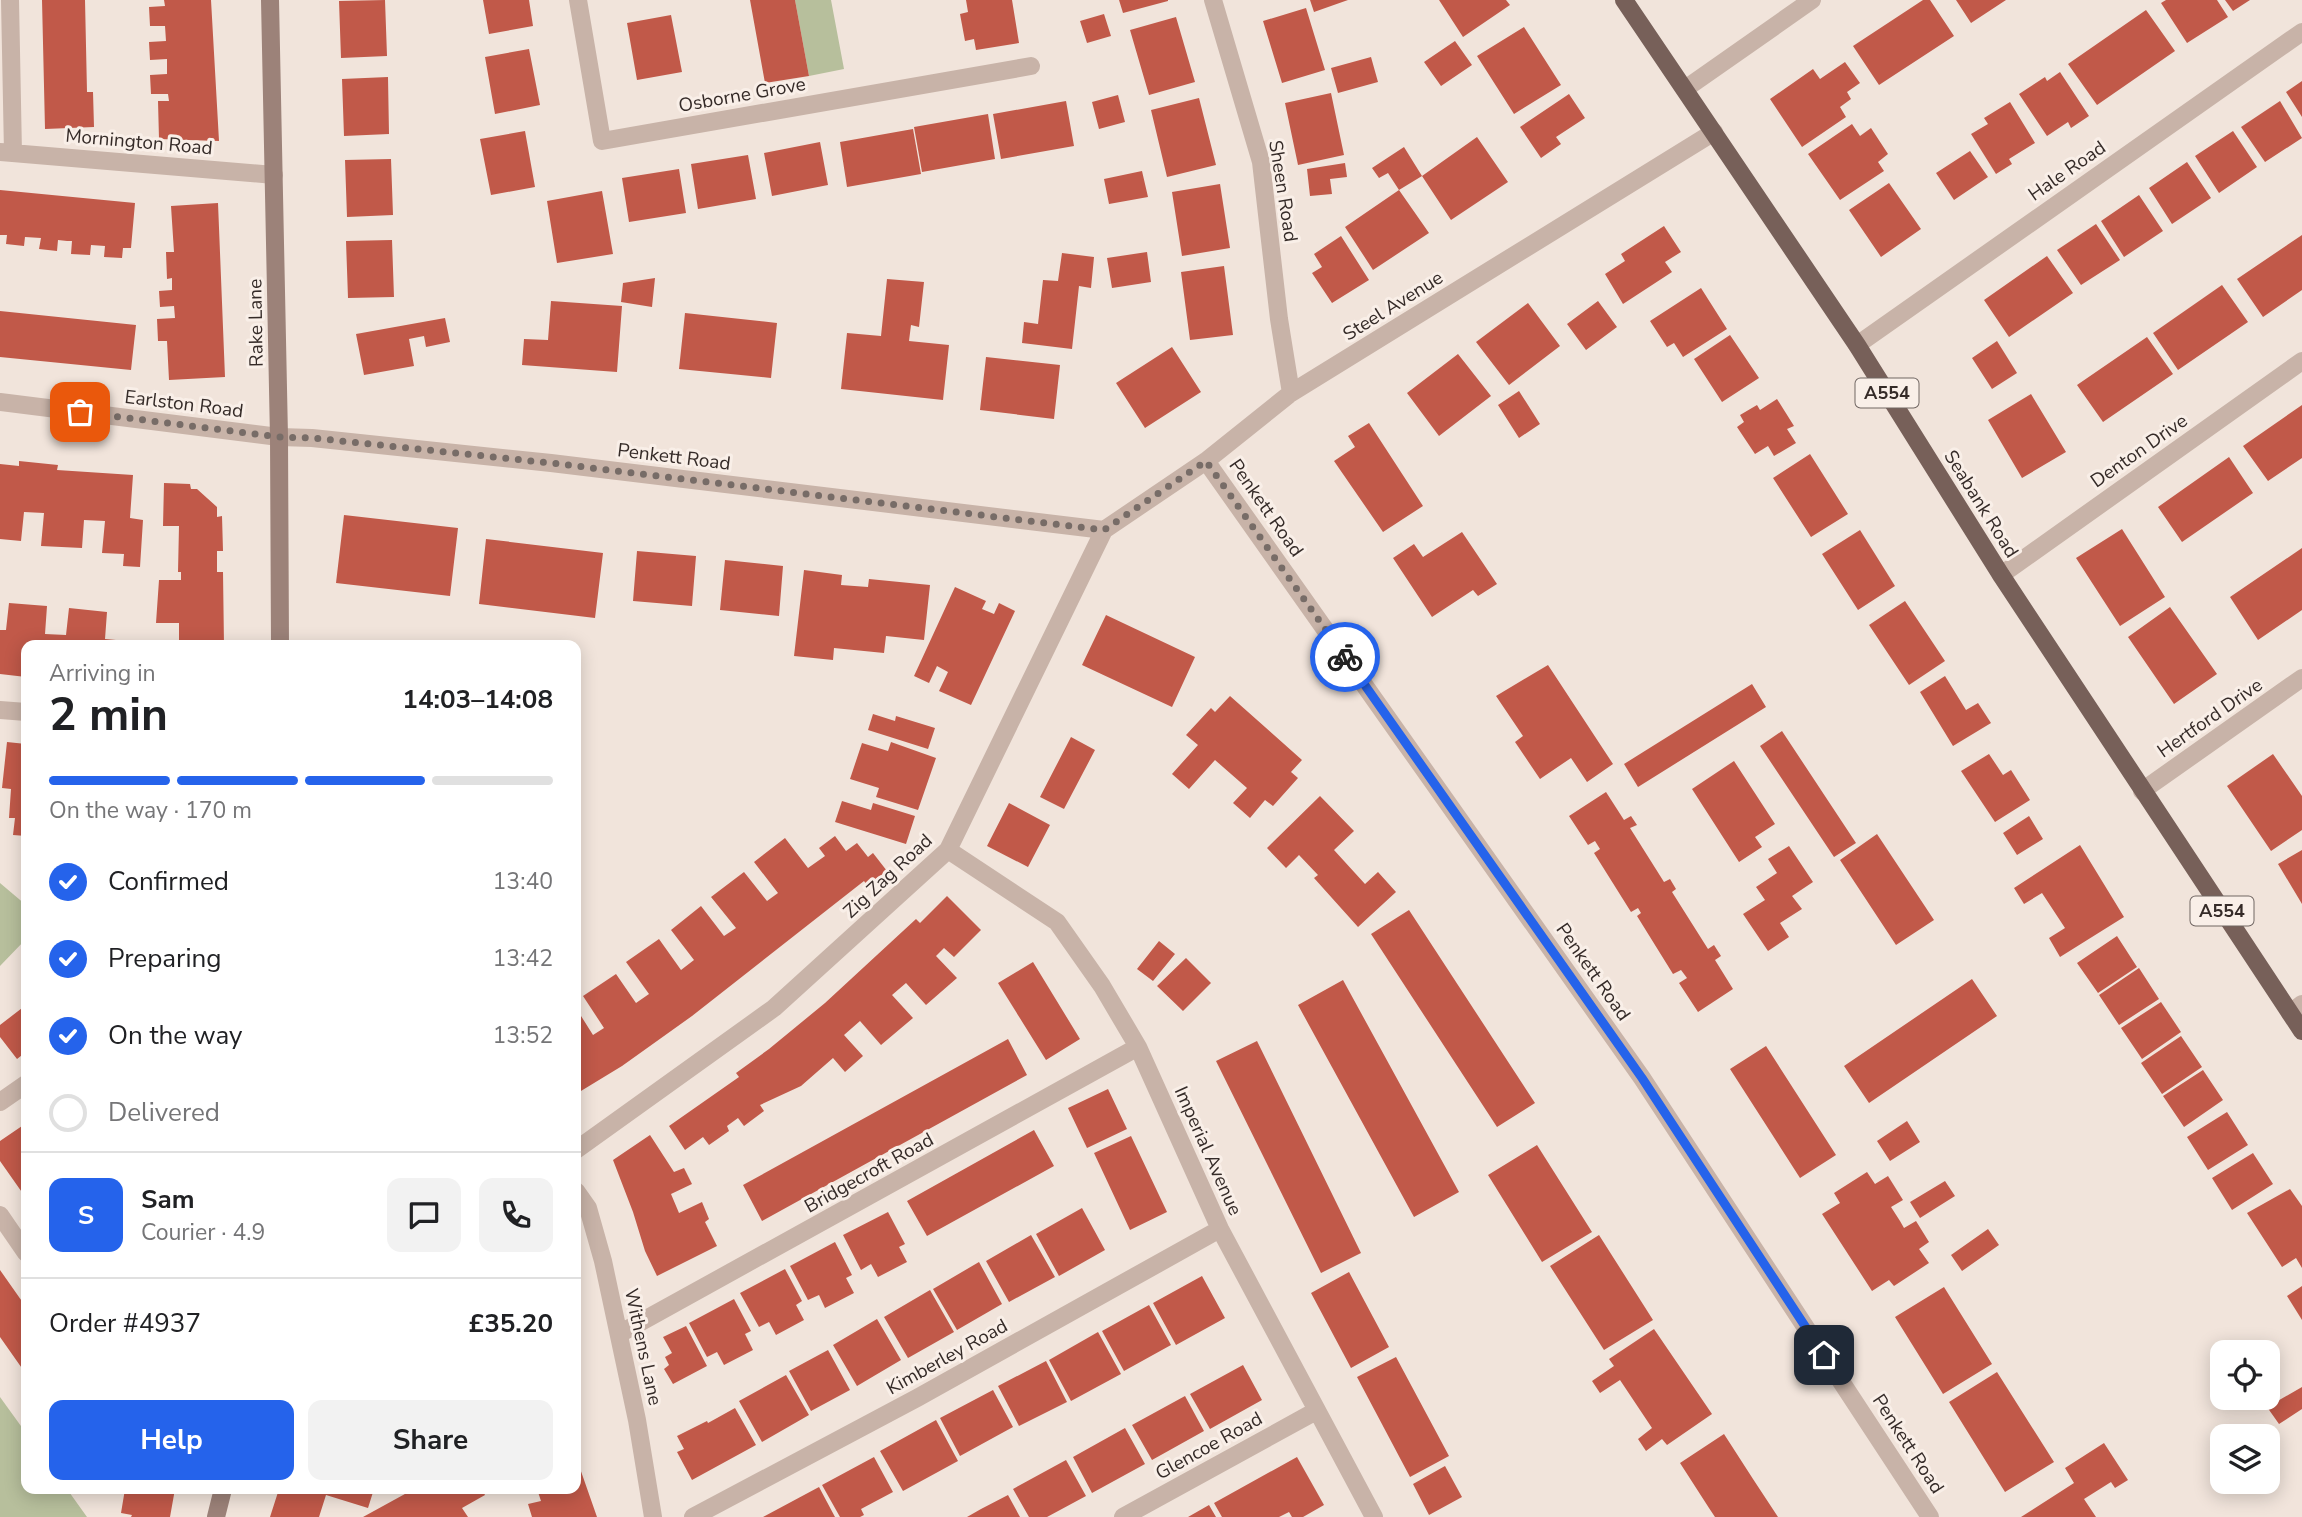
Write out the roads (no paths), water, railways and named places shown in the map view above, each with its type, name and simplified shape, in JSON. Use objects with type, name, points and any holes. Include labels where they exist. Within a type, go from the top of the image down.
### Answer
[{"type":"main road","name":"Rake Lane","points":[[270,0],[279,437],[280,640]]},
{"type":"main road","name":"Seabank Road","points":[[1624,0],[1857,345],[2001,575],[2142,791],[2296,1009],[2302,1031]]},
{"type":"main road","points":[[216,1517],[222,1494]]},
{"type":"street","points":[[7,152],[10,0]]},
{"type":"street","name":"Osborne Grove","points":[[578,0],[603,141],[1031,66]]},
{"type":"street","name":"Sheen Road","points":[[1213,0],[1261,162],[1279,319],[1291,393]]},
{"type":"street","points":[[1685,89],[1812,0]]},
{"type":"street","name":"Hale Road","points":[[1857,345],[2302,32]]},
{"type":"street","name":"Steel Avenue","points":[[1104,530],[1206,461],[1291,393],[1714,132]]},
{"type":"street","name":"Mornington Road","points":[[7,152],[274,176]]},
{"type":"street","name":"Denton Drive","points":[[2001,575],[2302,361]]},
{"type":"street","name":"Earlston Road","points":[[0,402],[279,437]]},
{"type":"street","name":"Penkett Road","points":[[279,437],[313,438],[551,463],[1104,530]]},
{"type":"street","name":"Penkett Road","points":[[1206,461],[1642,1078],[1930,1517]]},
{"type":"street","name":"Zig Zag Road","points":[[581,1146],[774,1008],[948,850],[1104,530]]},
{"type":"street","name":"Hertford Drive","points":[[2142,791],[2302,678]]},
{"type":"street","points":[[0,710],[21,712]]},
{"type":"street","name":"Imperial Avenue","points":[[948,850],[1057,922],[1102,986],[1138,1047],[1220,1229],[1374,1517]]},
{"type":"street","name":"Bridgecroft Road","points":[[619,1334],[1138,1047]]},
{"type":"street","points":[[0,1102],[21,1087]]},
{"type":"street","name":"Withens Lane","points":[[581,1198],[588,1208],[603,1261],[653,1517]]},
{"type":"street","points":[[0,1215],[21,1246]]},
{"type":"street","name":"Kimberley Road","points":[[693,1517],[917,1398],[1220,1229]]},
{"type":"street","name":"Glencoe Road","points":[[1123,1517],[1316,1411]]}]
